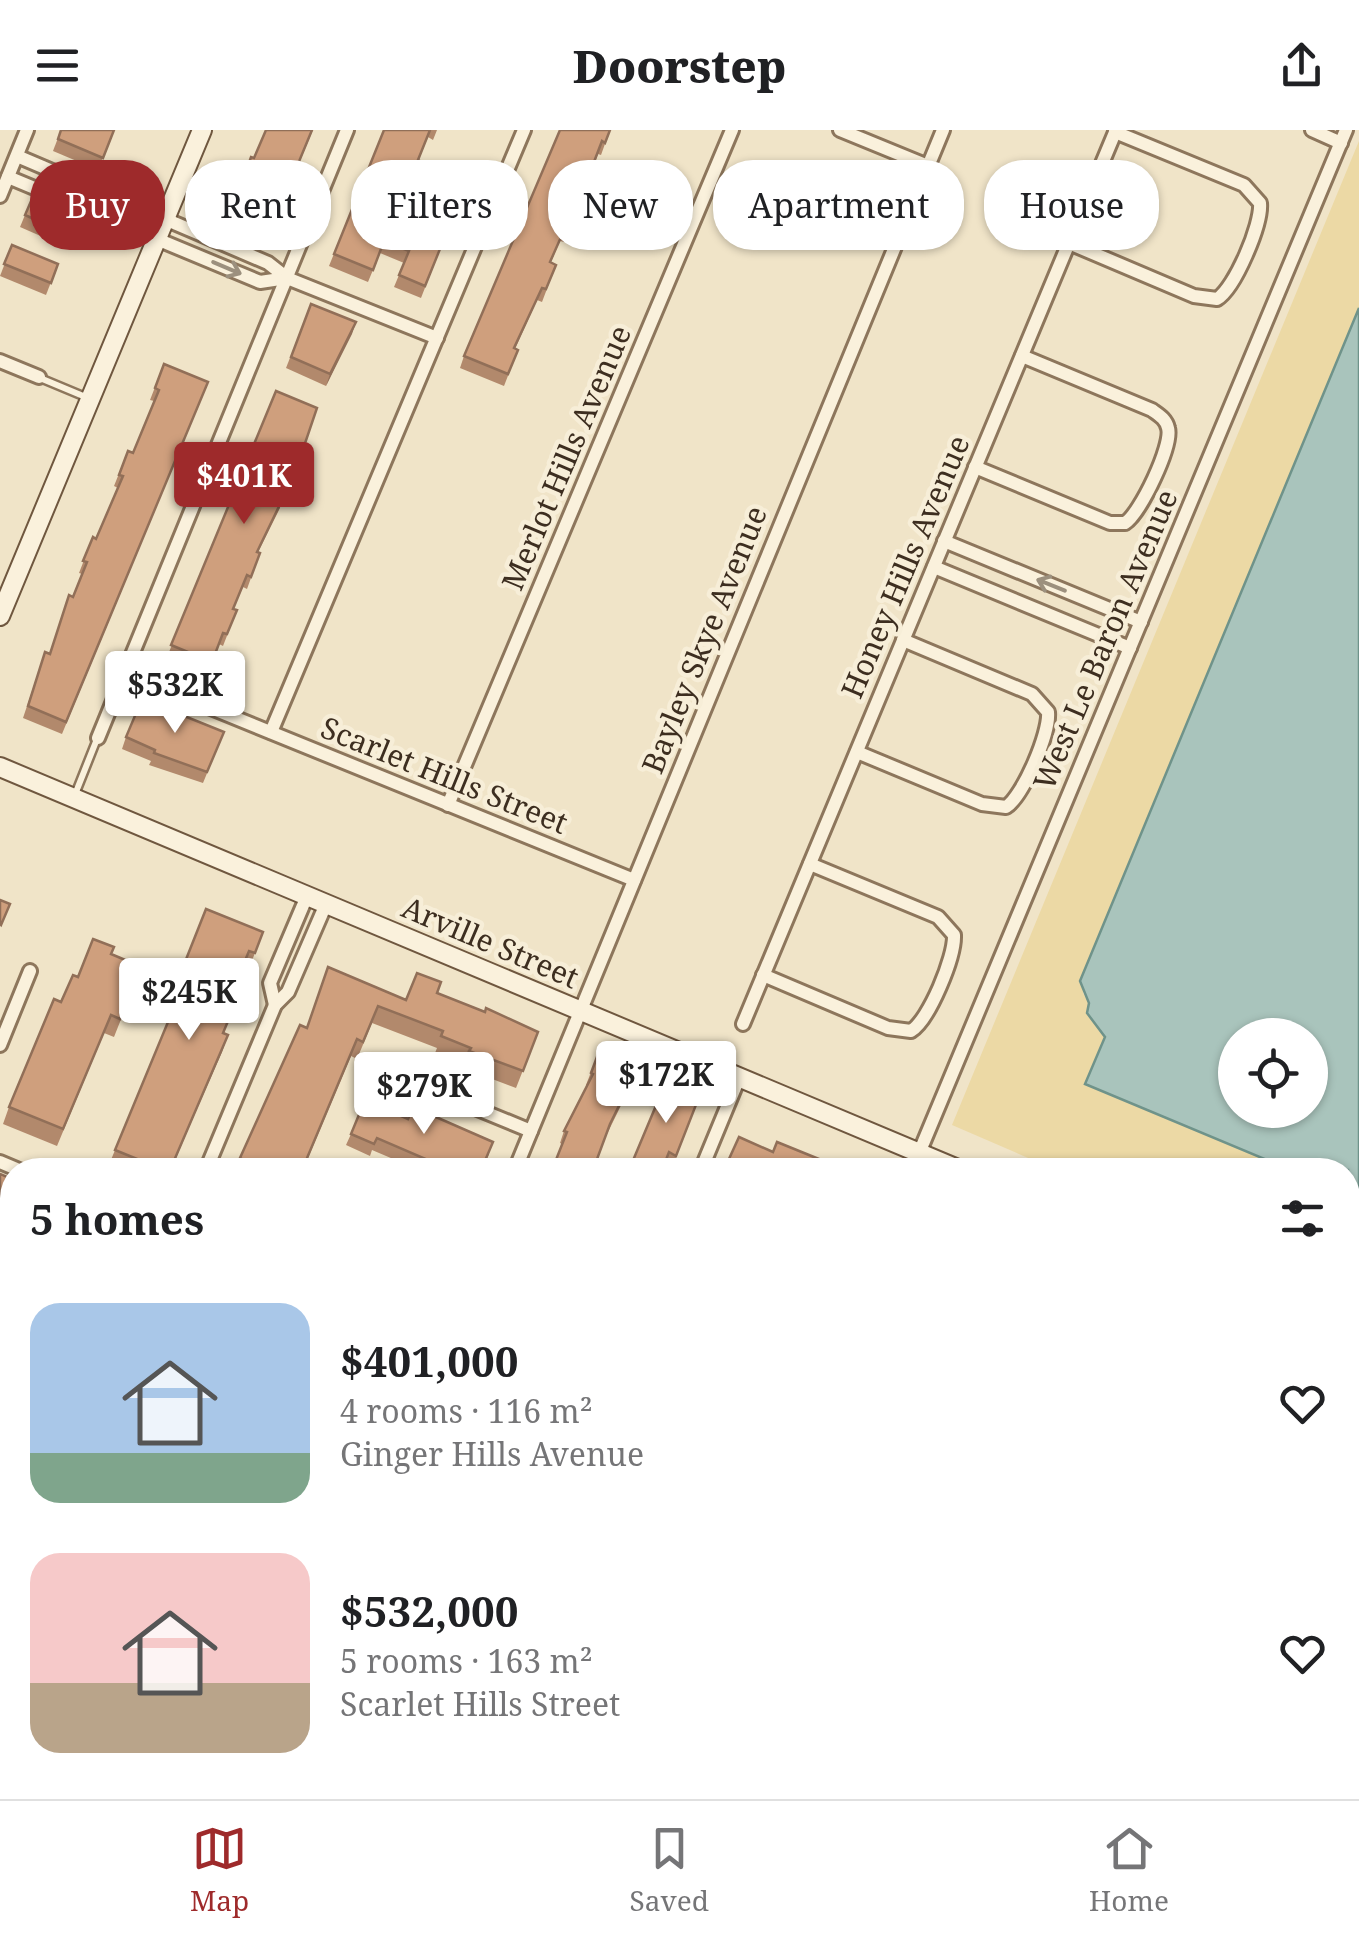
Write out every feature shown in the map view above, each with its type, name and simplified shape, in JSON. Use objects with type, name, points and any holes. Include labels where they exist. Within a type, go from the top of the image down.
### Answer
[{"type":"street","points":[[0,196],[27,130]]},
{"type":"street","points":[[202,130],[165,219],[268,263],[287,278],[438,338]]},
{"type":"street","points":[[98,738],[348,130]]},
{"type":"street","points":[[271,732],[524,130]]},
{"type":"street","name":"Merlot Hills Avenue","points":[[448,804],[732,130]]},
{"type":"street","points":[[840,130],[913,160]]},
{"type":"street","name":"Bayley Skye Avenue","points":[[930,160],[943,130]]},
{"type":"street","points":[[1312,130],[1344,136]]},
{"type":"street","points":[[1083,250],[1194,296],[1217,298],[1228,290],[1259,220],[1259,200],[1244,186],[1116,131]]},
{"type":"street","name":"Honey Hills Avenue","points":[[1104,160],[1116,131]]},
{"type":"street","name":"West Le Baron Avenue","points":[[918,1158],[1344,136]]},
{"type":"street","points":[[17,156],[30,161]]},
{"type":"street","points":[[8,177],[30,186]]},
{"type":"street","points":[[165,242],[260,282],[287,278]]},
{"type":"street","points":[[0,616],[152,250]]},
{"type":"street","name":"Bayley Skye Avenue","points":[[519,1158],[893,250]]},
{"type":"street","name":"Honey Hills Avenue","points":[[743,1024],[1066,250]]},
{"type":"street","points":[[975,468],[1102,521],[1126,523],[1141,508],[1167,444],[1167,425],[1152,410],[1022,356]]},
{"type":"street","points":[[0,362],[39,377]]},
{"type":"street","points":[[944,541],[1141,622]]},
{"type":"street","points":[[934,567],[1130,648]]},
{"type":"street","points":[[856,752],[982,804],[1006,807],[1021,791],[1047,728],[1047,709],[1032,694],[903,640]]},
{"type":"street","name":"Scarlet Hills Street","points":[[125,672],[634,880]]},
{"type":"street","name":"Arville Street","points":[[0,768],[740,1078],[908,1158]]},
{"type":"street","points":[[763,976],[888,1028],[911,1030],[922,1022],[953,952],[952,932],[938,918],[810,864]]},
{"type":"street","points":[[275,1005],[270,983],[307,896]]},
{"type":"street","points":[[211,1158],[275,1005],[288,992],[326,904]]},
{"type":"street","points":[[0,1044],[30,970]]},
{"type":"street","points":[[397,1076],[531,1131]]},
{"type":"street","points":[[706,1158],[740,1078]]},
{"type":"lane","points":[[39,377],[90,399]]},
{"type":"lane","points":[[73,798],[98,738]]},
{"type":"sand","points":[[1359,141],[1359,308],[1084,970],[1083,993],[1089,1003],[1218,1098],[1218,1128],[1301,1128],[1359,1144],[1359,1158],[1028,1158],[952,1125]]},
{"type":"water","points":[[1359,308],[1359,1158],[1262,1158],[1085,1084],[1105,1037],[1087,1013],[1089,1003],[1080,981]]},
{"type":"building","points":[[61,130],[114,130],[103,158],[58,139]]},
{"type":"building","points":[[266,130],[312,130],[300,160],[250,160]]},
{"type":"building","points":[[384,130],[430,130],[418,160],[372,160]]},
{"type":"building","points":[[560,130],[610,130],[595,160],[548,160],[548,250],[555,250],[550,262],[556,265],[514,348],[518,350],[508,374],[464,356],[509,250],[528,250],[528,205]]},
{"type":"building","points":[[351,212],[351,250],[381,250],[373,270],[334,254]]},
{"type":"building","points":[[12,245],[58,264],[51,283],[4,264]]},
{"type":"building","points":[[440,250],[425,286],[399,275],[409,251]]},
{"type":"building","points":[[311,304],[356,322],[330,374],[291,357]]},
{"type":"building","points":[[164,364],[208,382],[66,722],[28,706],[45,652],[50,654],[69,595],[73,597],[87,562],[83,561],[123,476],[119,475],[128,451],[133,453],[159,390],[155,388]]},
{"type":"building","points":[[276,391],[317,408],[299,461],[294,459],[280,494],[284,496],[212,662],[171,645]]},
{"type":"building","points":[[142,699],[224,732],[207,772],[154,753],[155,750],[126,737]]},
{"type":"building","points":[[0,900],[10,904],[1,925],[0,924]]},
{"type":"building","points":[[206,909],[263,932],[255,953],[249,951],[229,999],[236,1002],[223,1033],[228,1035],[175,1158],[135,1158],[115,1150],[192,964],[185,962]]},
{"type":"building","points":[[93,939],[114,947],[111,954],[142,967],[120,1019],[111,1015],[63,1129],[9,1107],[54,999],[61,1002],[73,975],[78,977]]},
{"type":"building","points":[[328,967],[406,1000],[417,973],[441,982],[437,993],[485,1012],[486,1008],[538,1032],[523,1071],[469,1051],[471,1048],[441,1036],[443,1031],[378,1006],[363,1042],[357,1039],[307,1158],[240,1158],[300,1025],[307,1028]]},
{"type":"building","points":[[600,1049],[639,1065],[597,1158],[557,1158],[567,1132],[564,1131]]},
{"type":"building","points":[[668,1077],[701,1092],[676,1156],[669,1152],[667,1158],[634,1158]]},
{"type":"building","points":[[365,1100],[408,1119],[413,1107],[493,1142],[486,1158],[423,1158],[377,1138],[374,1144],[351,1134]]},
{"type":"building","points":[[739,1137],[773,1152],[777,1142],[816,1158],[729,1158]]}]
